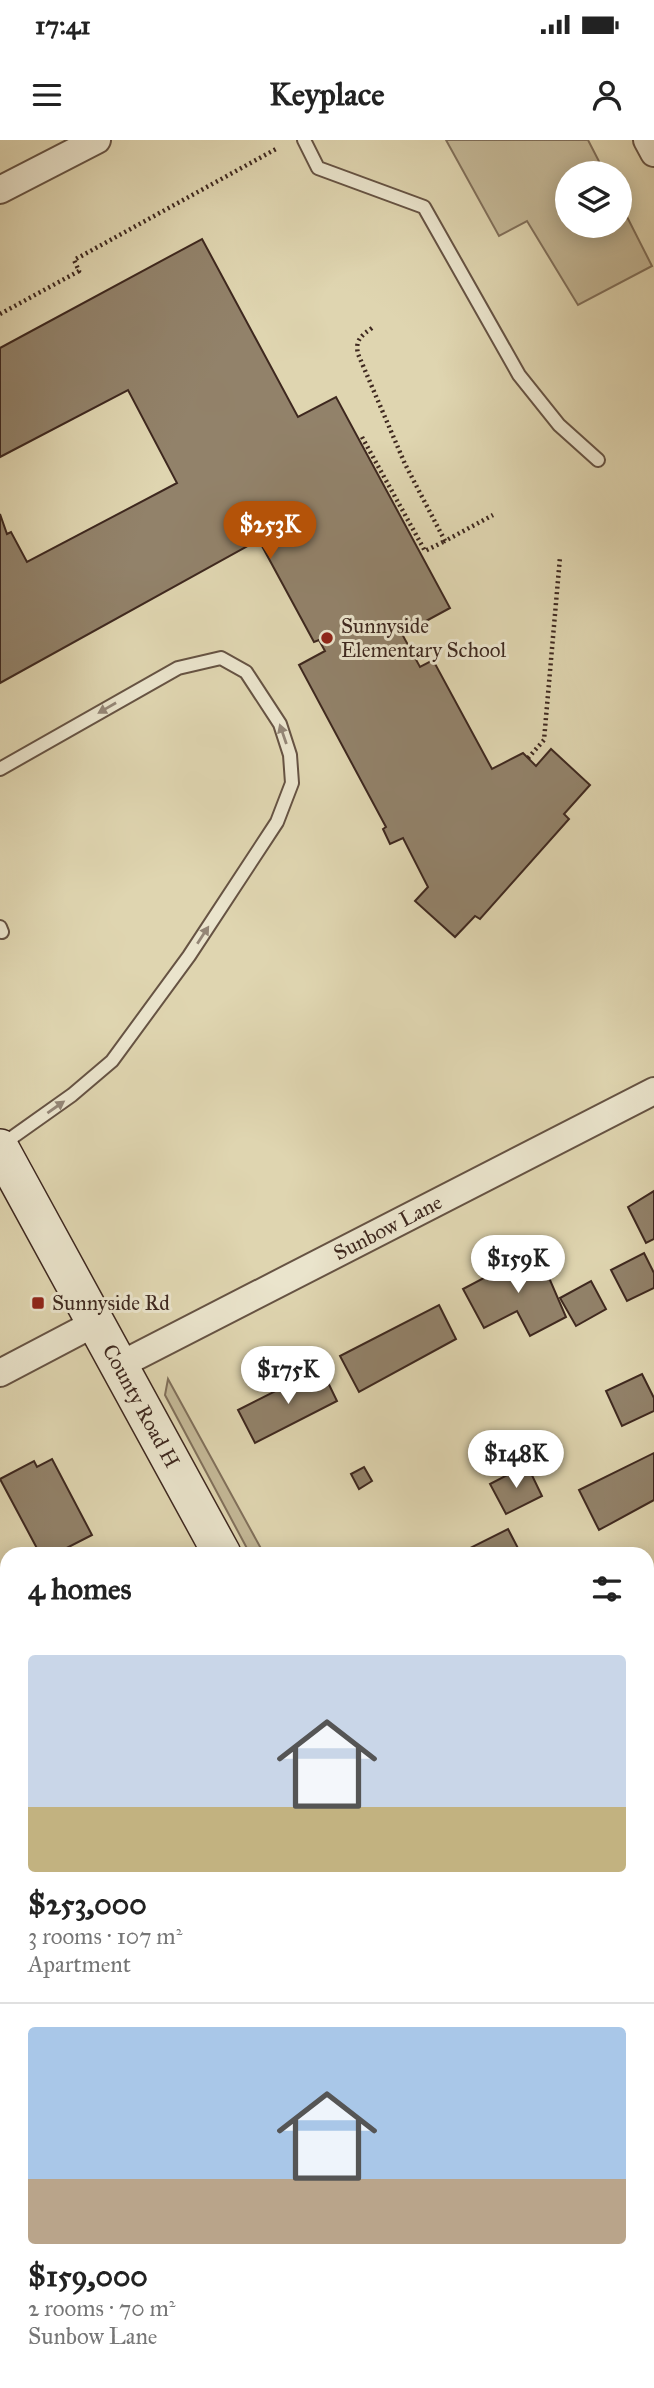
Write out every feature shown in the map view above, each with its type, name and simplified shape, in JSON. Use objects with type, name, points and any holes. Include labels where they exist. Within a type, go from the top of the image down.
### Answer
[{"type":"street","points":[[0,190],[97,140]]},
{"type":"street","name":"Sunbow Lane","points":[[120,1365],[654,1091]]},
{"type":"street","name":"County Road H","points":[[0,1147],[218,1547]]},
{"type":"street","points":[[0,1373],[97,1322]]},
{"type":"lane","points":[[304,140],[318,168],[424,207],[519,375],[559,425],[598,460]]},
{"type":"lane","points":[[0,769],[178,668],[221,658],[246,672],[280,724],[290,755],[292,783],[277,822],[189,956],[112,1061],[72,1096],[0,1147]]},
{"type":"path","points":[[0,314],[79,271],[74,260],[276,149]]},
{"type":"path","points":[[372,328],[359,338],[356,345],[358,354],[405,464],[445,541]]},
{"type":"path","points":[[362,437],[425,551],[493,515]]},
{"type":"path","points":[[528,758],[544,740],[560,557]]},
{"type":"shaded area","points":[[446,140],[588,140],[599,161],[555,161],[555,238],[632,238],[632,227],[652,266],[578,305],[527,221],[499,236]]},
{"type":"shaded area","points":[[168,1379],[260,1547],[246,1547],[165,1395]]},
{"type":"building","points":[[202,239],[298,417],[336,397],[450,608],[402,634],[420,667],[433,660],[492,769],[523,753],[536,766],[551,749],[590,785],[564,814],[569,819],[480,919],[475,916],[455,937],[415,901],[428,887],[403,838],[390,844],[383,829],[386,827],[299,665],[325,651],[319,640],[314,642],[262,546],[265,545],[262,538],[0,683],[0,514],[7,534],[11,532],[27,562],[177,483],[128,390],[0,457],[0,348]]},
{"type":"building","points":[[654,1191],[654,1239],[646,1243],[628,1207]]},
{"type":"building","points":[[537,1250],[566,1317],[530,1336],[517,1311],[484,1328],[463,1289]]},
{"type":"building","points":[[644,1253],[654,1273],[654,1288],[627,1301],[611,1270]]},
{"type":"building","points":[[591,1281],[606,1309],[576,1326],[560,1298]]},
{"type":"building","points":[[439,1305],[456,1339],[359,1392],[340,1356]]},
{"type":"building","points":[[321,1368],[337,1401],[255,1443],[238,1410]]},
{"type":"building","points":[[642,1374],[654,1398],[654,1411],[622,1426],[606,1391]]},
{"type":"building","points":[[654,1453],[654,1500],[599,1530],[579,1490]]},
{"type":"building","points":[[52,1459],[92,1535],[69,1547],[36,1547],[0,1479],[34,1461],[37,1467]]},
{"type":"building","points":[[527,1465],[542,1496],[506,1514],[490,1484]]},
{"type":"building","points":[[364,1467],[372,1481],[359,1489],[351,1474]]},
{"type":"building","points":[[508,1529],[517,1547],[472,1547]]},
{"type":"place","name":"Sunnyside Elementary School","points":[[327,638]]},
{"type":"place","name":"Sunnyside Rd","points":[[38,1303]]}]
